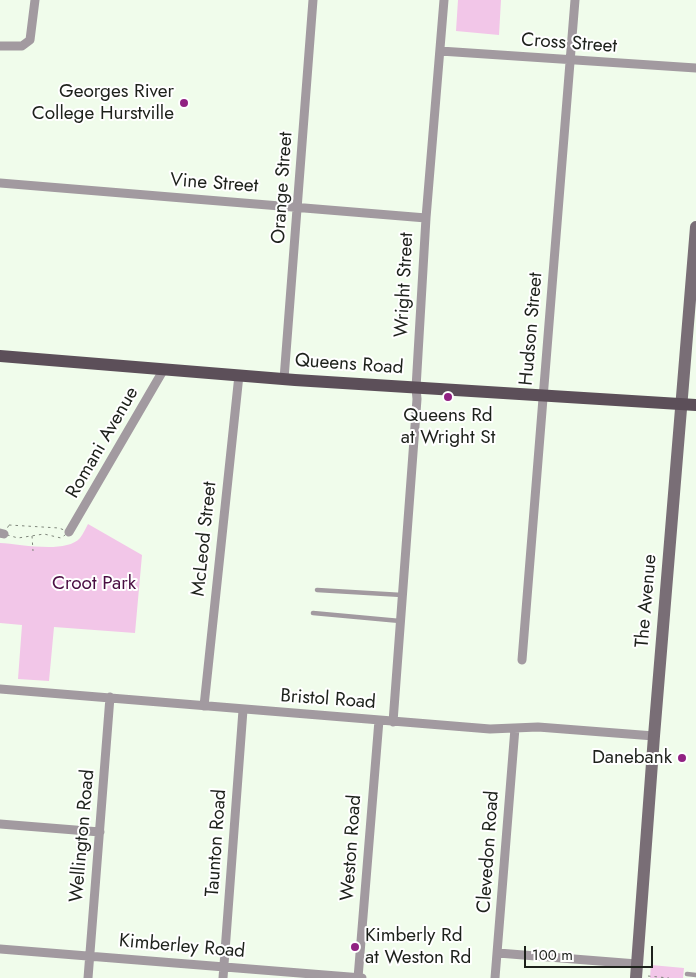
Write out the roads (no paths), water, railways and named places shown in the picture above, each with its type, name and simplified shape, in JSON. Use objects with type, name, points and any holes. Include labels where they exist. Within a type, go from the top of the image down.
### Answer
[{"type":"main road","name":"Queens Road","points":[[0,356],[284,379],[696,404]]},
{"type":"street","points":[[0,46],[22,46],[30,40],[35,0]]},
{"type":"street","name":"Orange Street","points":[[284,379],[314,0]]},
{"type":"street","name":"Wright Street","points":[[393,722],[417,399],[416,388],[426,218],[444,0]]},
{"type":"street","name":"Hudson Street","points":[[522,660],[575,0]]},
{"type":"street","name":"Cross Street","points":[[440,51],[696,68]]},
{"type":"street","name":"Vine Street","points":[[0,183],[426,218]]},
{"type":"street","name":"The Avenue","points":[[637,973],[654,736],[696,227]]},
{"type":"street","name":"Romani Avenue","points":[[69,532],[164,369]]},
{"type":"street","name":"McLeod Street","points":[[204,706],[239,375]]},
{"type":"street","name":"Bristol Road","points":[[0,689],[490,729],[538,727],[654,736]]},
{"type":"street","name":"Wellington Road","points":[[88,978],[110,697]]},
{"type":"street","name":"Taunton Road","points":[[223,978],[243,710]]},
{"type":"street","name":"Weston Road","points":[[360,978],[378,720]]},
{"type":"street","name":"Clevedon Road","points":[[495,978],[514,728]]},
{"type":"street","points":[[0,824],[100,832]]},
{"type":"street","name":"Kimberley Road","points":[[0,949],[360,978]]},
{"type":"street","points":[[498,953],[637,973]]},
{"type":"lane","points":[[317,590],[402,596]]},
{"type":"lane","points":[[313,614],[400,621]]},
{"type":"lane","points":[[686,974],[696,975]]},
{"type":"place","name":"Georges River College Hurstville","points":[[184,103]]},
{"type":"place","name":"Queens Rd at Wright St","points":[[448,397]]},
{"type":"place","name":"Danebank","points":[[682,758]]},
{"type":"place","name":"Kimberly Rd at Weston Rd","points":[[355,947]]},
{"type":"park label","name":"Croot Park","points":[[94,584]]}]
